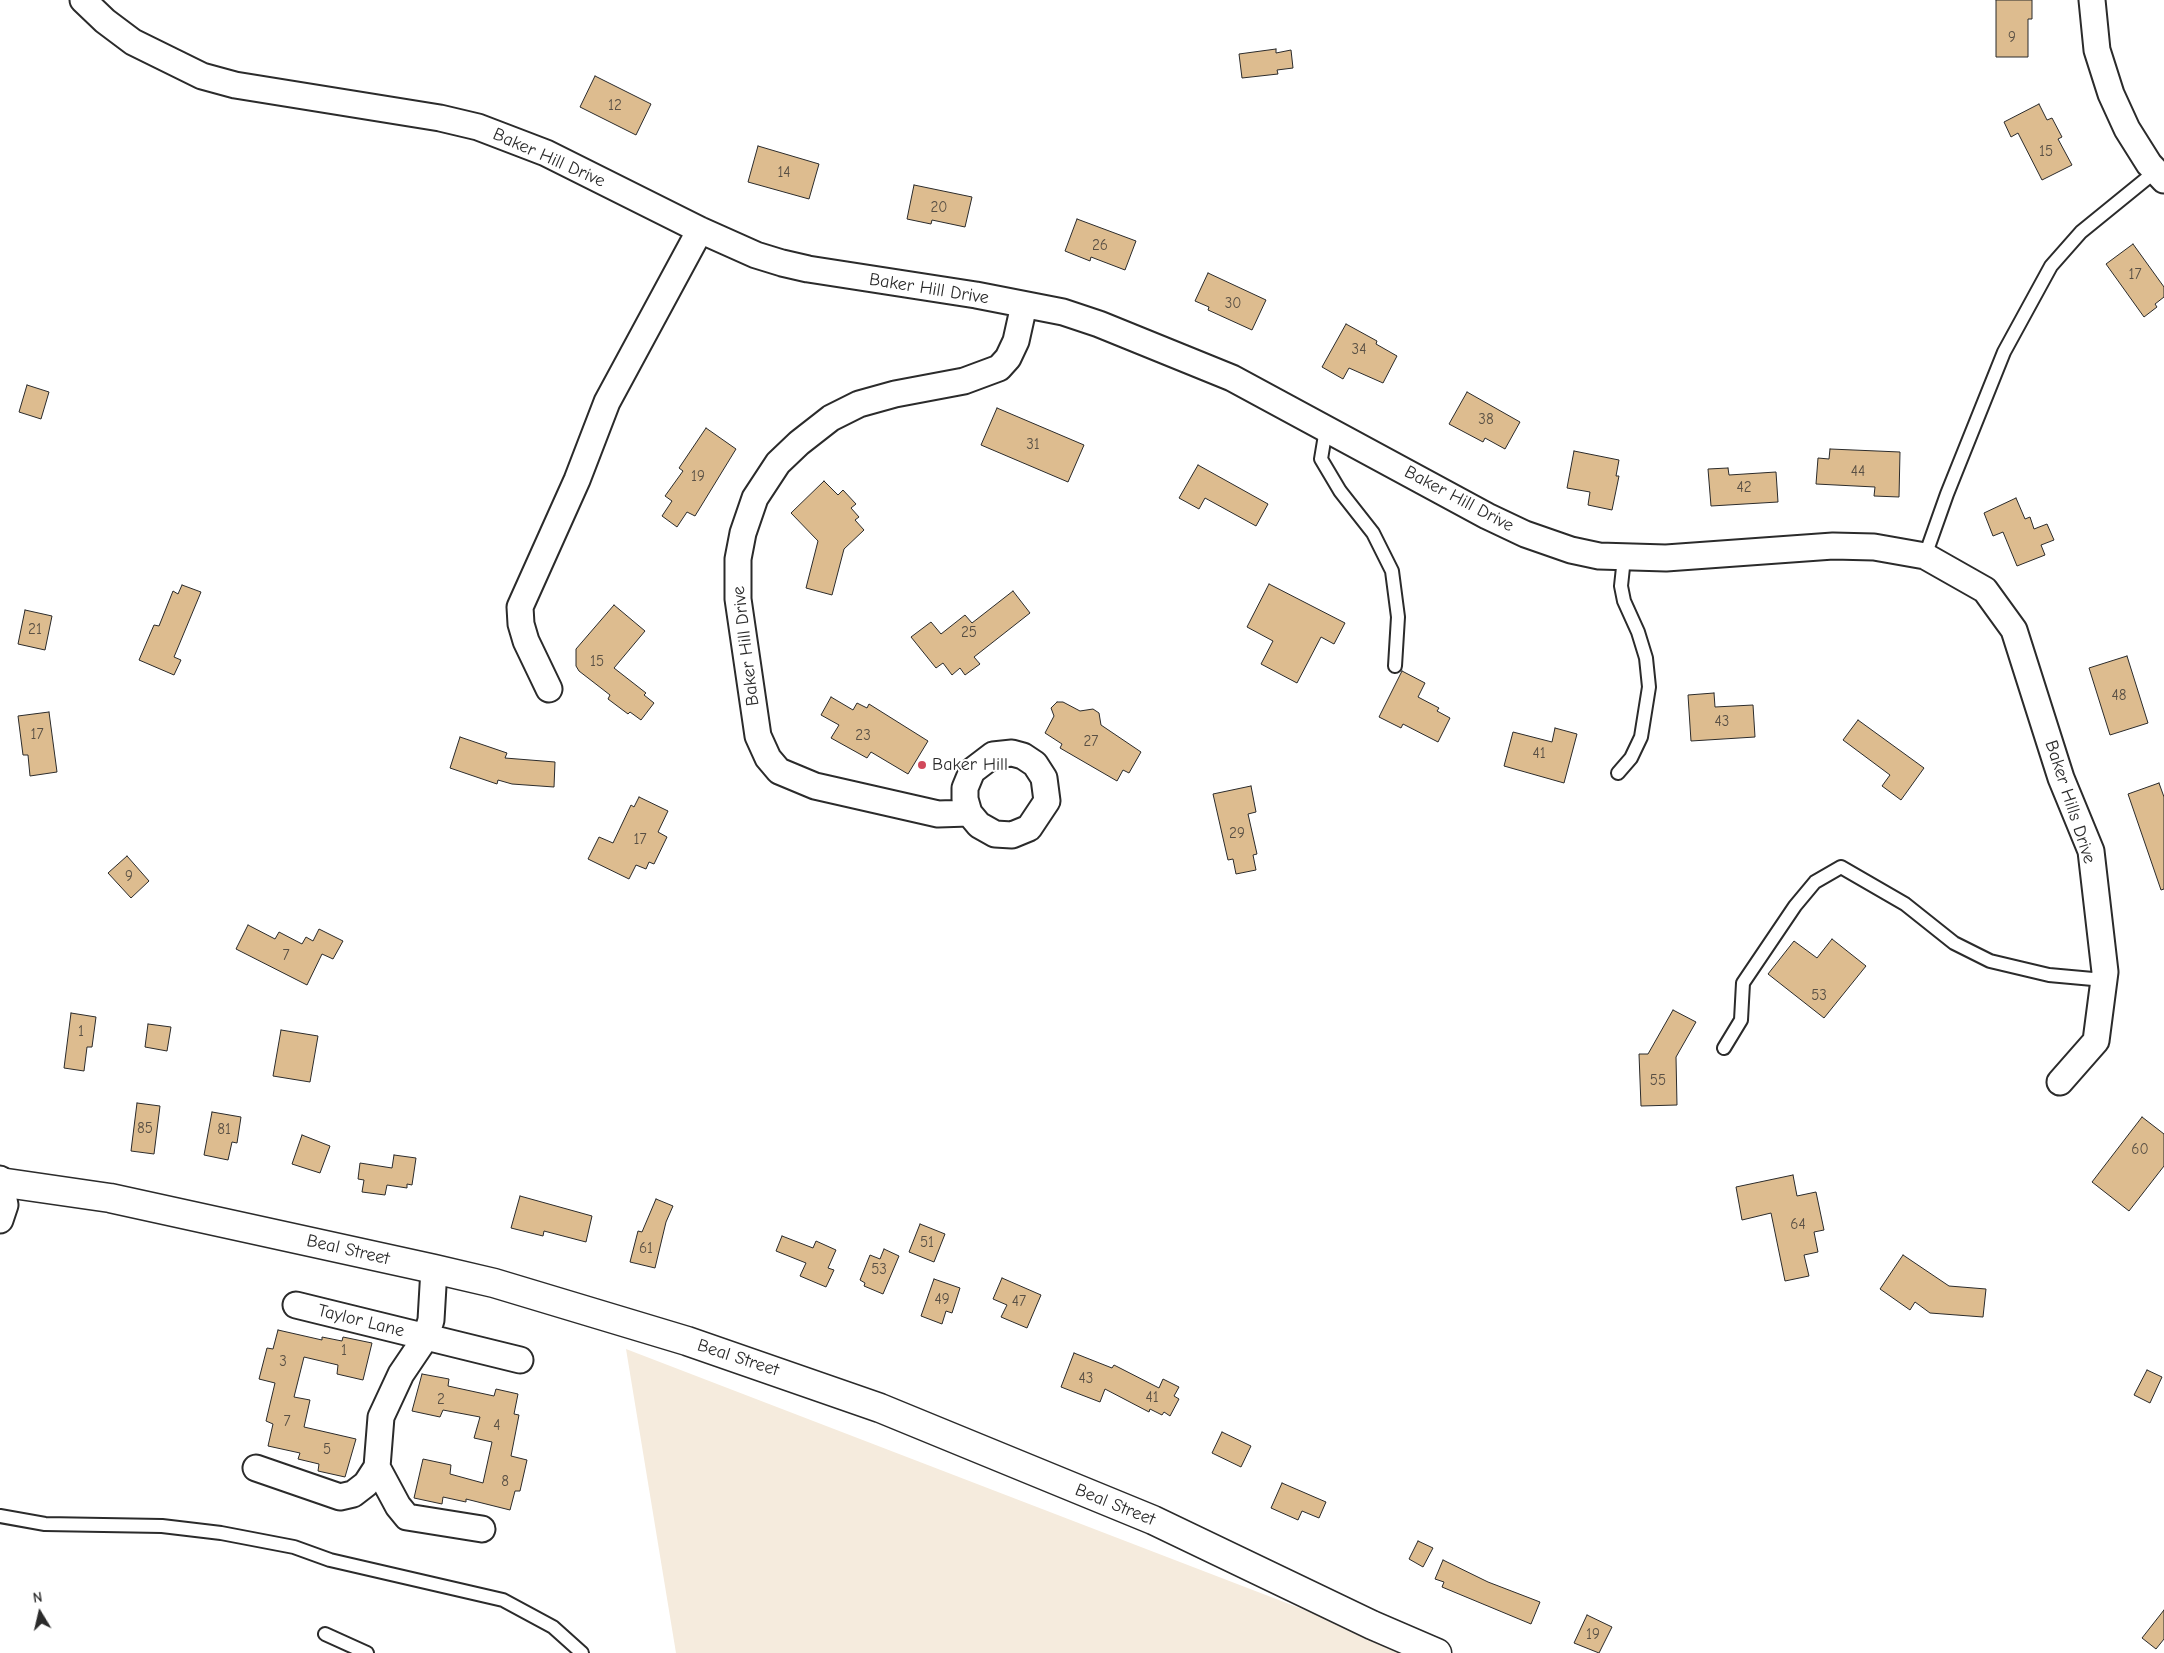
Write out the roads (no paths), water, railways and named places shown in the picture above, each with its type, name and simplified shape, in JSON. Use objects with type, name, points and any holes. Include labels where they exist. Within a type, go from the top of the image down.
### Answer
[{"type":"street","points":[[2092,0],[2097,50],[2111,94],[2127,129],[2160,175]]},
{"type":"street","name":"Baker Hill Drive","points":[[85,1],[105,21],[133,42],[202,76],[235,85],[440,118],[478,127],[546,153],[700,230],[756,255],[808,270],[1062,312],[1141,340],[1232,378],[1526,534],[1571,550],[1624,558],[1666,558],[1833,546],[1874,547],[1925,556]]},
{"type":"street","points":[[548,689],[526,640],[521,624],[520,608],[577,480],[607,402],[700,230]]},
{"type":"street","name":"Baker Hill Drive","points":[[969,813],[938,814],[815,786],[779,771],[768,758],[758,736],[738,598],[738,559],[743,533],[755,498],[778,463],[799,442],[831,418],[859,404],[895,394],[964,381],[999,368],[1008,358],[1016,342],[1024,305]]},
{"type":"street","name":"Baker Hills Drive","points":[[1925,556],[1985,590],[2014,630],[2061,778],[2091,851],[2104,980],[2096,1041],[2060,1082]]},
{"type":"street","points":[[0,1181],[6,1206],[0,1220]]},
{"type":"street","name":"Beal Street","points":[[0,1181],[110,1198],[434,1269],[494,1283],[687,1341],[880,1408],[1153,1520],[1372,1625],[1437,1653]]},
{"type":"street","name":"Taylor Lane","points":[[256,1468],[340,1497],[354,1494],[366,1484],[376,1466],[381,1416],[401,1374],[426,1337],[432,1311],[434,1269]]},
{"type":"street","name":"Taylor Lane","points":[[296,1305],[520,1360]]},
{"type":"street","points":[[376,1466],[398,1506],[408,1517],[482,1529]]},
{"type":"lane","points":[[1925,556],[1947,494],[2004,352],[2051,266],[2081,232],[2160,175]]},
{"type":"lane","points":[[1326,429],[1321,459],[1340,492],[1373,533],[1392,570],[1398,617],[1395,666]]},
{"type":"lane","points":[[1618,773],[1631,758],[1641,737],[1650,687],[1646,658],[1638,632],[1624,601],[1621,586],[1624,558]]},
{"type":"lane","points":[[1724,1048],[1742,1020],[1743,982],[1795,906],[1815,882],[1841,867],[1905,904],[1954,943],[1990,961],[2049,975],[2104,980]]},
{"type":"lane","points":[[0,1516],[45,1524],[162,1526],[221,1533],[294,1547],[330,1560],[503,1600],[553,1627],[582,1653]]},
{"type":"lane","points":[[326,1634],[367,1653]]},
{"type":"place","name":"Baker Hill","points":[[922,765]]}]
